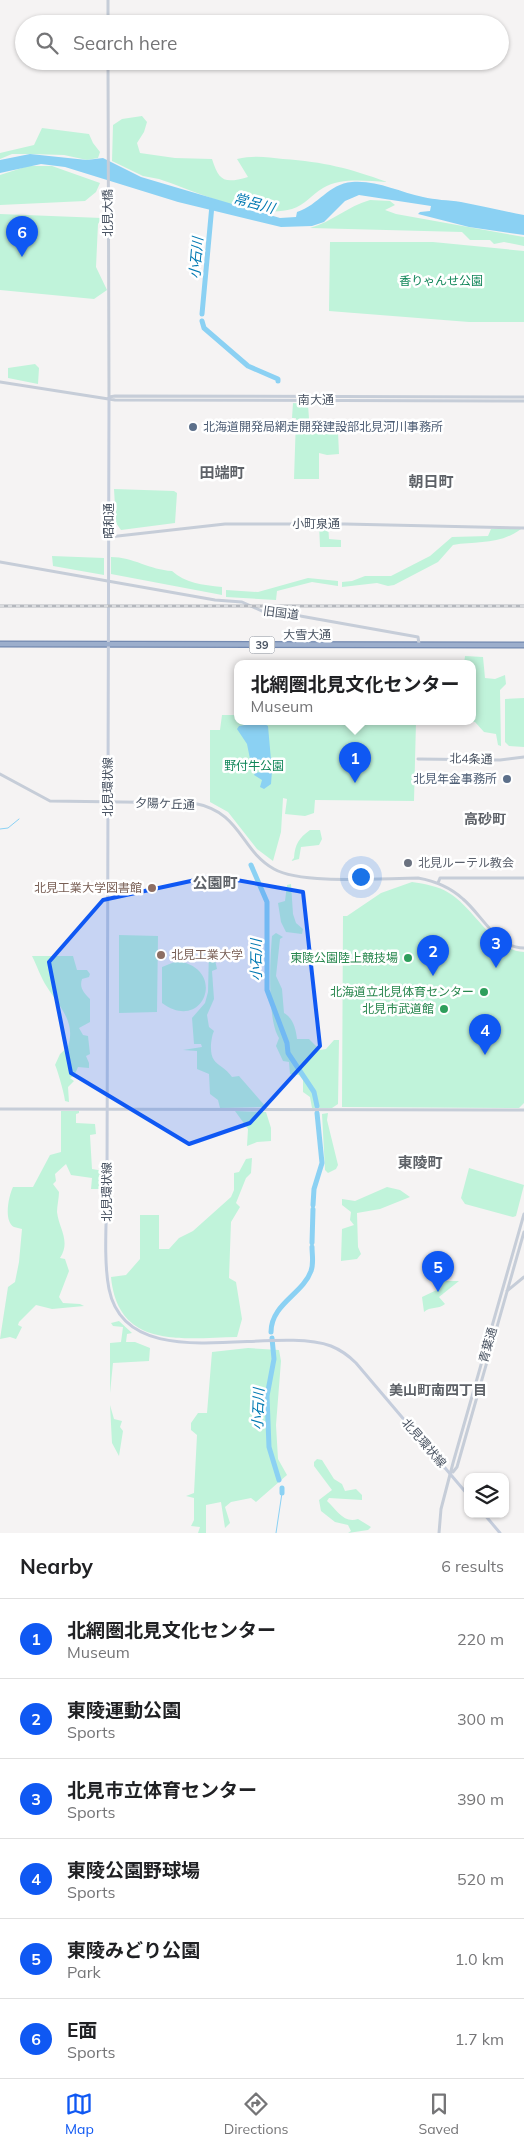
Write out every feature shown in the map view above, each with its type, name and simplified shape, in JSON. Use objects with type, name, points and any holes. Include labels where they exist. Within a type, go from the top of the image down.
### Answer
[{"type":"highway","name":"大雪大通","points":[[0,644],[524,645]]},
{"type":"main road","name":"昭和通","points":[[108,644],[109,398]]},
{"type":"main road","name":"北見環状線","points":[[108,644],[108,1278],[116,1308],[134,1329],[155,1339],[174,1342],[293,1342],[321,1344],[348,1356],[464,1490]]},
{"type":"main road","points":[[487,1518],[500,1533]]},
{"type":"street","points":[[108,0],[108,15]]},
{"type":"street","name":"北見大橋","points":[[108,70],[109,398]]},
{"type":"street","name":"南大通","points":[[0,382],[115,400],[524,399]]},
{"type":"street","name":"小町泉通","points":[[108,537],[225,524],[524,528]]},
{"type":"street","points":[[0,562],[109,580]]},
{"type":"street","name":"旧国道","points":[[109,580],[215,600],[242,602],[264,612],[289,614],[404,634],[418,637],[418,644]]},
{"type":"street","name":"北4条通","points":[[418,759],[524,758]]},
{"type":"street","name":"夕陽ケ丘通","points":[[0,774],[50,802],[202,805],[222,814],[264,862],[290,876],[418,878],[438,882],[463,899],[506,944],[516,948],[524,948]]},
{"type":"street","points":[[438,882],[440,878],[524,878]]},
{"type":"street","points":[[0,1109],[524,1110]]},
{"type":"street","name":"青葉通","points":[[439,1533],[441,1509],[524,1214]]},
{"type":"street","name":"青葉通","points":[[452,1475],[457,1467],[524,1232]]},
{"type":"street","points":[[511,1277],[519,1282]]},
{"type":"street","points":[[502,1295],[524,1277]]},
{"type":"highlighted area","points":[[214,876],[303,892],[320,1046],[250,1123],[189,1144],[71,1073],[49,962],[103,900]]},
{"type":"green space","points":[[142,116],[147,122],[144,132],[137,143],[140,153],[175,158],[212,159],[217,172],[224,179],[233,180],[248,177],[237,159],[260,157],[324,164],[348,169],[387,182],[354,180],[338,182],[323,188],[301,205],[292,209],[261,211],[243,208],[159,179],[143,176],[112,161],[113,125],[122,119]]},
{"type":"green space","points":[[42,128],[89,134],[100,152],[98,158],[87,160],[64,155],[12,154],[0,159],[0,153],[34,145]]},
{"type":"green space","points":[[28,166],[52,166],[100,183],[96,192],[85,201],[0,205],[0,175]]},
{"type":"green space","points":[[370,200],[390,201],[395,205],[385,210],[396,214],[524,237],[524,246],[504,242],[494,244],[490,240],[470,240],[462,232],[310,228]]},
{"type":"green space","points":[[0,214],[102,218],[98,224],[96,267],[107,290],[94,299],[0,290]]},
{"type":"green space","name":"香りゃんせ公園","points":[[330,242],[433,242],[524,251],[524,322],[469,322],[329,311]]},
{"type":"green space","points":[[35,364],[39,368],[38,384],[8,378],[8,368]]},
{"type":"green space","points":[[293,403],[308,404],[309,419],[319,419],[319,432],[338,432],[339,454],[327,455],[319,453],[319,479],[294,479],[296,418],[292,418]]},
{"type":"green space","points":[[114,489],[174,491],[177,493],[175,523],[121,530],[116,523]]},
{"type":"green space","points":[[319,524],[328,524],[329,539],[341,540],[341,547],[320,547]]},
{"type":"green space","points":[[491,529],[521,529],[505,538],[497,540],[453,545],[438,562],[394,585],[388,586],[377,583],[342,587],[342,582],[352,581],[365,576],[391,576],[430,556],[452,537],[488,536]]},
{"type":"green space","points":[[52,556],[104,558],[104,575],[53,566]]},
{"type":"green space","points":[[111,557],[127,559],[172,571],[194,583],[222,587],[222,595],[111,574]]},
{"type":"green space","points":[[308,578],[338,581],[338,586],[312,582],[277,591],[276,600],[226,597],[226,590],[258,592]]},
{"type":"green space","points":[[465,656],[483,657],[485,678],[495,679],[505,675],[506,684],[500,690],[501,746],[498,745],[496,734],[484,732],[476,723],[476,660],[464,660]]},
{"type":"green space","points":[[524,698],[524,747],[509,746],[505,742],[505,699]]},
{"type":"green space","name":"野付牛公園","points":[[222,715],[234,715],[234,725],[416,725],[414,801],[315,800],[314,813],[305,816],[285,814],[287,799],[283,798],[281,832],[273,861],[257,849],[228,812],[210,802],[210,730],[220,730]]},
{"type":"green space","points":[[310,830],[320,830],[322,839],[319,845],[301,847],[299,859],[291,861],[294,858],[298,842]]},
{"type":"green space","points":[[412,882],[436,887],[449,893],[504,945],[513,950],[524,952],[524,1103],[519,1108],[342,1107],[343,916],[347,916],[381,893]]},
{"type":"green space","points":[[291,884],[293,914],[296,923],[303,929],[302,934],[286,932],[281,922],[278,903],[285,901],[287,885]]},
{"type":"green space","points":[[276,933],[283,937],[280,939],[276,976],[282,989],[284,1013],[294,1024],[297,1039],[309,1039],[320,1050],[326,1049],[334,1040],[339,1040],[338,1104],[332,1108],[312,1108],[310,1097],[303,1092],[303,1080],[299,1075],[290,1074],[289,1062],[283,1061],[276,1046],[279,1038],[275,1029],[271,1004],[270,974],[272,936]]},
{"type":"green space","points":[[119,935],[158,936],[157,1012],[119,1013]]},
{"type":"green space","points":[[209,950],[213,951],[217,969],[212,971],[214,999],[207,1015],[209,1027],[214,1031],[211,1046],[212,1057],[232,1077],[239,1076],[266,1107],[220,1108],[218,1100],[210,1094],[209,1074],[197,1069],[197,1051],[183,1050],[202,1047],[201,1044],[194,1044],[192,1018],[205,1003],[208,992]]},
{"type":"green space","points":[[32,956],[73,956],[77,970],[87,970],[90,974],[89,977],[82,979],[81,985],[90,999],[90,1022],[79,1028],[83,1035],[88,1036],[90,1054],[86,1056],[89,1068],[78,1067],[74,1076],[70,1078],[74,1081],[68,1087],[69,1102],[65,1101],[55,1065],[60,1054],[68,1047],[70,1030],[68,1022],[45,983]]},
{"type":"green space","points":[[177,961],[193,966],[202,975],[206,986],[204,996],[199,1005],[189,1011],[177,1010],[162,1003],[162,967]]},
{"type":"green space","points":[[61,1111],[79,1111],[76,1114],[76,1123],[95,1124],[96,1134],[90,1135],[92,1169],[104,1171],[104,1189],[91,1189],[92,1178],[71,1175],[66,1164],[55,1174],[56,1181],[53,1184],[59,1192],[57,1212],[64,1240],[63,1252],[60,1258],[65,1259],[69,1271],[59,1297],[63,1303],[84,1306],[52,1309],[36,1305],[19,1322],[18,1325],[22,1327],[16,1339],[10,1337],[0,1339],[8,1287],[15,1282],[19,1262],[22,1229],[14,1227],[9,1219],[10,1196],[13,1187],[33,1187],[50,1155],[61,1152]]},
{"type":"green space","points":[[235,1111],[266,1112],[271,1128],[271,1141],[257,1142],[247,1146],[248,1129]]},
{"type":"green space","points":[[328,1113],[327,1120],[338,1165],[336,1169],[328,1173],[325,1170],[322,1114]]},
{"type":"green space","points":[[252,1158],[251,1173],[246,1178],[236,1203],[240,1207],[231,1222],[229,1278],[236,1282],[242,1319],[237,1337],[175,1338],[156,1335],[140,1328],[126,1317],[116,1301],[111,1277],[126,1275],[140,1259],[140,1215],[159,1215],[159,1249],[169,1249],[179,1238],[193,1231],[231,1197],[234,1190],[234,1173],[239,1172],[246,1159]]},
{"type":"green space","points":[[469,1168],[524,1185],[516,1216],[513,1217],[465,1204],[461,1198]]},
{"type":"green space","points":[[387,1187],[400,1190],[410,1197],[380,1209],[357,1213],[358,1247],[361,1254],[357,1259],[341,1261],[342,1229],[354,1225],[350,1220],[351,1212],[342,1205],[342,1199],[355,1201]]},
{"type":"green space","points":[[439,1281],[459,1281],[439,1297],[445,1304],[424,1312],[422,1297],[441,1288]]},
{"type":"green space","points":[[119,1321],[132,1333],[127,1334],[126,1342],[135,1342],[150,1348],[149,1361],[113,1363],[110,1393],[110,1343],[121,1342],[123,1327],[113,1326],[111,1323]]},
{"type":"green space","points":[[248,1348],[279,1350],[281,1361],[276,1425],[278,1459],[287,1475],[256,1502],[251,1498],[231,1502],[225,1507],[230,1523],[225,1528],[221,1502],[206,1505],[206,1533],[198,1533],[200,1527],[191,1526],[194,1520],[194,1498],[186,1496],[194,1493],[197,1435],[191,1430],[191,1423],[198,1413],[207,1413],[212,1352]]},
{"type":"green space","points":[[110,1405],[114,1419],[122,1421],[120,1427],[123,1431],[119,1456],[112,1443]]},
{"type":"green space","points":[[317,1459],[322,1460],[334,1479],[342,1484],[345,1491],[356,1489],[362,1495],[362,1500],[329,1498],[327,1501],[345,1518],[349,1520],[358,1519],[371,1527],[368,1530],[348,1533],[351,1531],[348,1525],[335,1522],[321,1511],[319,1500],[332,1490],[314,1466],[314,1462]]},
{"type":"water","points":[[30,154],[87,160],[103,158],[141,177],[280,218],[296,217],[297,212],[312,205],[336,187],[352,182],[370,183],[428,198],[461,202],[524,215],[524,235],[469,227],[418,214],[430,211],[431,206],[359,195],[345,201],[324,222],[312,226],[281,227],[178,202],[65,167],[41,164],[0,173],[0,160]]},
{"type":"water","points":[[239,726],[268,726],[271,760],[268,763],[272,771],[271,784],[264,789],[260,787],[262,780],[254,775],[255,773],[266,771],[265,766],[261,763],[258,765],[251,764],[247,744],[237,729]]},
{"type":"waterway","name":"小石川","points":[[202,314],[212,205]]},
{"type":"waterway","name":"小石川","points":[[202,321],[204,328],[248,366],[278,379],[278,381]]},
{"type":"waterway","points":[[0,829],[8,828],[19,819]]},
{"type":"waterway","name":"小石川","points":[[251,865],[267,902],[267,990],[287,1043],[288,1053],[314,1092],[317,1106]]},
{"type":"waterway","name":"小石川","points":[[313,1205],[314,1189],[322,1163],[317,1113]]},
{"type":"waterway","name":"小石川","points":[[312,1243],[313,1209]]},
{"type":"waterway","name":"小石川","points":[[271,1332],[272,1322],[276,1314],[307,1279],[311,1271],[313,1262],[312,1247]]},
{"type":"waterway","name":"小石川","points":[[272,1338],[274,1359],[267,1396],[269,1447],[279,1480]]},
{"type":"waterway","name":"小石川","points":[[282,1488],[282,1493]]},
{"type":"waterway","name":"小石川","points":[[276,1533],[282,1493]]},
{"type":"railway","points":[[0,606],[524,606]]},
{"type":"place","name":"E面","points":[[22,257]]},
{"type":"place","name":"北海道開発局網走開発建設部北見河川事務所","points":[[193,427]]},
{"type":"place","name":"北見年金事務所","points":[[507,779]]},
{"type":"place","name":"北網圏北見文化センター","points":[[355,783]]},
{"type":"place","name":"北見ルーテル教会","points":[[408,863]]},
{"type":"place","name":"北見工業大学図書館","points":[[152,888]]},
{"type":"place","name":"北見工業大学","points":[[161,955]]},
{"type":"place","name":"東陵公園陸上競技場","points":[[408,958]]},
{"type":"place","name":"北見市立体育センター","points":[[496,968]]},
{"type":"place","name":"東陵運動公園","points":[[433,976]]},
{"type":"place","name":"北海道立北見体育センター","points":[[484,992]]},
{"type":"place","name":"北見市武道館","points":[[444,1009]]},
{"type":"place","name":"東陵公園野球場","points":[[485,1055]]},
{"type":"place","name":"東陵みどり公園","points":[[438,1292]]},
{"type":"district","name":"田端町","points":[[222,473]]},
{"type":"district","name":"朝日町","points":[[431,482]]},
{"type":"district","name":"高砂町","points":[[485,819]]},
{"type":"district","name":"公園町","points":[[215,883]]},
{"type":"district","name":"東陵町","points":[[420,1163]]},
{"type":"district","name":"美山町南四丁目","points":[[438,1390]]},
{"type":"water label","name":"常呂川","points":[[254,203]]}]
